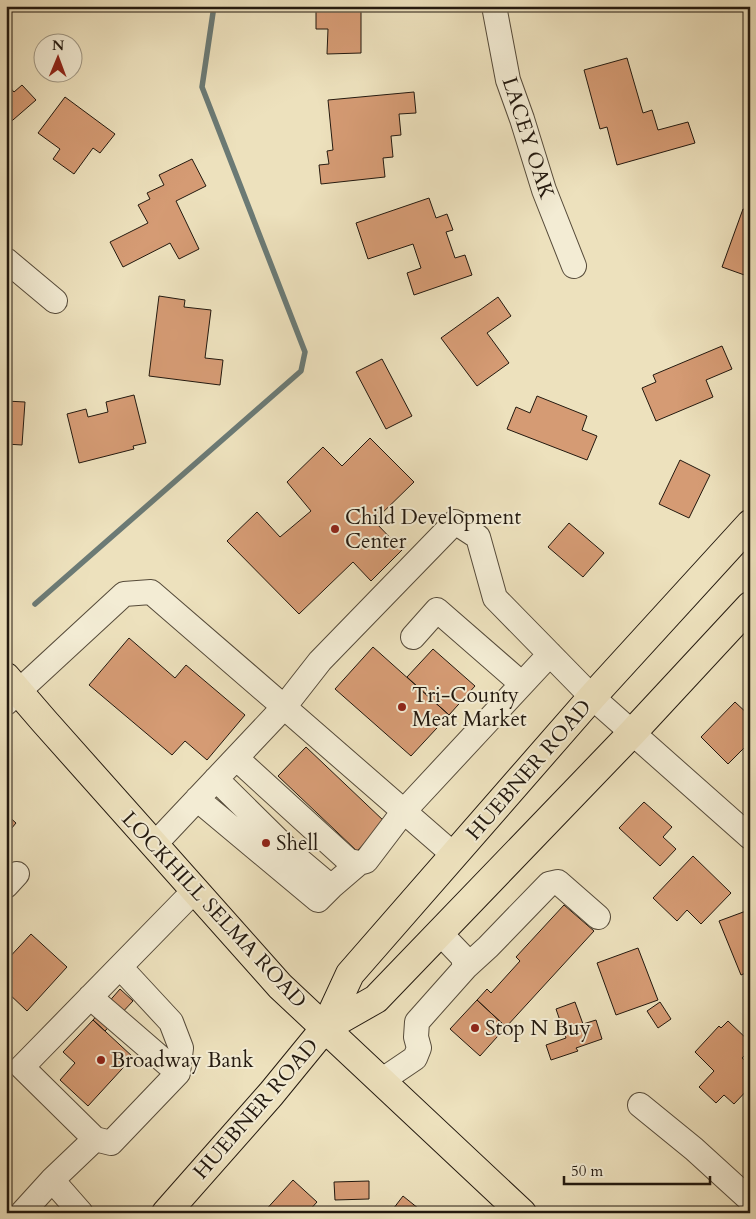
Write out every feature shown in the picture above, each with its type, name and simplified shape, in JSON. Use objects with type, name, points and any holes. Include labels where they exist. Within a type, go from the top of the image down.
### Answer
[{"type":"main road","name":"HUEBNER ROAD","points":[[166,1213],[271,1094],[325,1028],[350,974],[592,697],[750,524]]},
{"type":"main road","name":"HUEBNER ROAD","points":[[325,1028],[376,999],[632,733],[750,606]]},
{"type":"main road","name":"LOCKHILL SELMA ROAD","points":[[11,690],[44,721],[280,986],[522,1213]]},
{"type":"street","name":"LACEY OAK","points":[[494,6],[508,80],[544,190],[574,266]]},
{"type":"street","points":[[6,260],[55,301]]},
{"type":"street","points":[[154,845],[284,707],[320,661],[455,522],[478,537],[495,598],[592,697],[750,838]]},
{"type":"street","points":[[11,690],[124,594],[151,592],[454,855]]},
{"type":"street","points":[[413,637],[437,610],[522,684]]},
{"type":"street","points":[[197,799],[318,900],[359,864],[366,861],[404,811],[550,654]]},
{"type":"street","points":[[236,758],[349,861],[359,864]]},
{"type":"street","points":[[216,779],[293,856],[331,887]]},
{"type":"street","points":[[381,1081],[415,1058],[419,1048],[416,1037],[417,1022],[465,968],[549,884],[558,882],[598,917]]},
{"type":"street","points":[[120,967],[172,1022],[181,1048],[178,1073],[111,1143],[95,1139],[22,1067],[194,891]]},
{"type":"street","points":[[440,933],[463,957],[465,968]]},
{"type":"street","points":[[90,997],[178,1073]]},
{"type":"street","points":[[640,1105],[694,1149],[750,1200]]},
{"type":"street","points":[[22,1213],[52,1180],[95,1139]]},
{"type":"street","points":[[52,1180],[82,1213]]},
{"type":"building","points":[[307,6],[361,6],[361,53],[327,54],[328,29],[316,29],[316,8],[307,8]]},
{"type":"building","points":[[627,58],[643,113],[652,110],[658,130],[688,122],[695,143],[617,165],[607,127],[600,129],[584,70]]},
{"type":"building","points":[[6,83],[14,92],[22,85],[36,100],[6,126]]},
{"type":"building","points":[[414,92],[416,113],[399,114],[401,135],[391,136],[393,157],[383,158],[385,177],[321,184],[319,165],[329,164],[327,151],[333,150],[328,100]]},
{"type":"building","points":[[65,97],[115,134],[100,153],[93,148],[74,174],[53,159],[60,149],[38,133]]},
{"type":"building","points":[[192,159],[206,186],[176,201],[199,249],[179,259],[170,243],[123,267],[110,242],[148,223],[138,205],[150,199],[147,193],[164,185],[159,175]]},
{"type":"building","points":[[429,198],[436,218],[447,214],[453,230],[446,232],[455,258],[465,255],[472,275],[414,295],[407,273],[421,268],[413,244],[368,259],[356,223]]},
{"type":"building","points":[[743,209],[750,211],[750,277],[722,267]]},
{"type":"building","points":[[159,296],[185,300],[184,307],[211,310],[205,358],[223,360],[220,385],[149,376]]},
{"type":"building","points":[[498,297],[511,316],[487,333],[509,363],[477,386],[441,338]]},
{"type":"building","points":[[722,346],[732,369],[706,380],[713,397],[656,421],[642,388],[656,382],[653,375]]},
{"type":"building","points":[[382,359],[412,416],[386,429],[356,372]]},
{"type":"building","points":[[134,395],[146,443],[133,446],[134,449],[79,463],[67,414],[86,409],[88,417],[108,412],[106,402]]},
{"type":"building","points":[[537,396],[587,416],[582,430],[597,436],[587,460],[507,429],[516,407],[530,413]]},
{"type":"building","points":[[6,401],[25,402],[22,445],[6,444]]},
{"type":"building","name":"Child Development Center","points":[[370,438],[414,482],[374,521],[402,550],[371,581],[353,562],[299,614],[227,541],[257,512],[280,537],[311,511],[287,482],[323,447],[342,466]]},
{"type":"building","points":[[680,460],[710,475],[689,518],[659,504]]},
{"type":"building","points":[[569,523],[604,553],[583,577],[548,547]]},
{"type":"building","points":[[129,638],[175,678],[186,665],[245,715],[207,760],[185,741],[172,755],[89,685]]},
{"type":"building","points":[[373,647],[449,715],[411,756],[335,689]]},
{"type":"building","points":[[433,649],[475,686],[449,715],[407,677]]},
{"type":"building","points":[[735,702],[750,716],[750,742],[728,764],[701,737]]},
{"type":"building","name":"Shell","points":[[306,747],[385,822],[357,851],[278,776]]},
{"type":"building","points":[[644,802],[672,827],[663,837],[676,849],[660,866],[619,828]]},
{"type":"building","points":[[6,814],[16,823],[6,835]]},
{"type":"building","points":[[693,856],[731,893],[701,924],[687,910],[677,921],[653,898]]},
{"type":"building","points":[[564,905],[594,931],[506,1027],[477,1000],[487,989],[491,993],[520,961],[516,957]]},
{"type":"building","points":[[746,911],[750,919],[750,971],[741,975],[719,921]]},
{"type":"building","points":[[31,934],[67,967],[27,1011],[6,991],[6,961]]},
{"type":"building","points":[[638,948],[658,1000],[616,1015],[597,963]]},
{"type":"building","points":[[120,989],[133,1001],[105,1031],[93,1020]]},
{"type":"building","points":[[477,1000],[506,1027],[480,1056],[450,1029]]},
{"type":"building","points":[[575,1002],[583,1024],[596,1020],[602,1039],[576,1048],[578,1051],[551,1060],[546,1045],[566,1038],[556,1009]]},
{"type":"building","points":[[660,1002],[671,1019],[658,1028],[647,1011]]},
{"type":"building","name":"Broadway Bank","points":[[93,1020],[133,1057],[88,1106],[60,1080],[75,1063],[63,1052]]},
{"type":"building","points":[[728,1021],[750,1042],[750,1050],[742,1058],[750,1065],[750,1087],[734,1104],[724,1095],[716,1103],[699,1087],[714,1071],[695,1052],[719,1026],[721,1028]]},
{"type":"building","points":[[293,1180],[317,1202],[307,1213],[263,1213]]},
{"type":"building","points":[[369,1181],[369,1199],[335,1200],[334,1182]]},
{"type":"building","points":[[403,1196],[424,1213],[390,1213]]},
{"type":"waterway","points":[[35,604],[301,371],[305,352],[202,87],[214,6]]},
{"type":"place","name":"Child Development Center","points":[[335,529]]},
{"type":"place","name":"Tri-County Meat Market","points":[[402,707]]},
{"type":"place","name":"Shell","points":[[266,843]]},
{"type":"place","name":"Stop N Buy","points":[[475,1028]]},
{"type":"place","name":"Broadway Bank","points":[[101,1060]]}]
